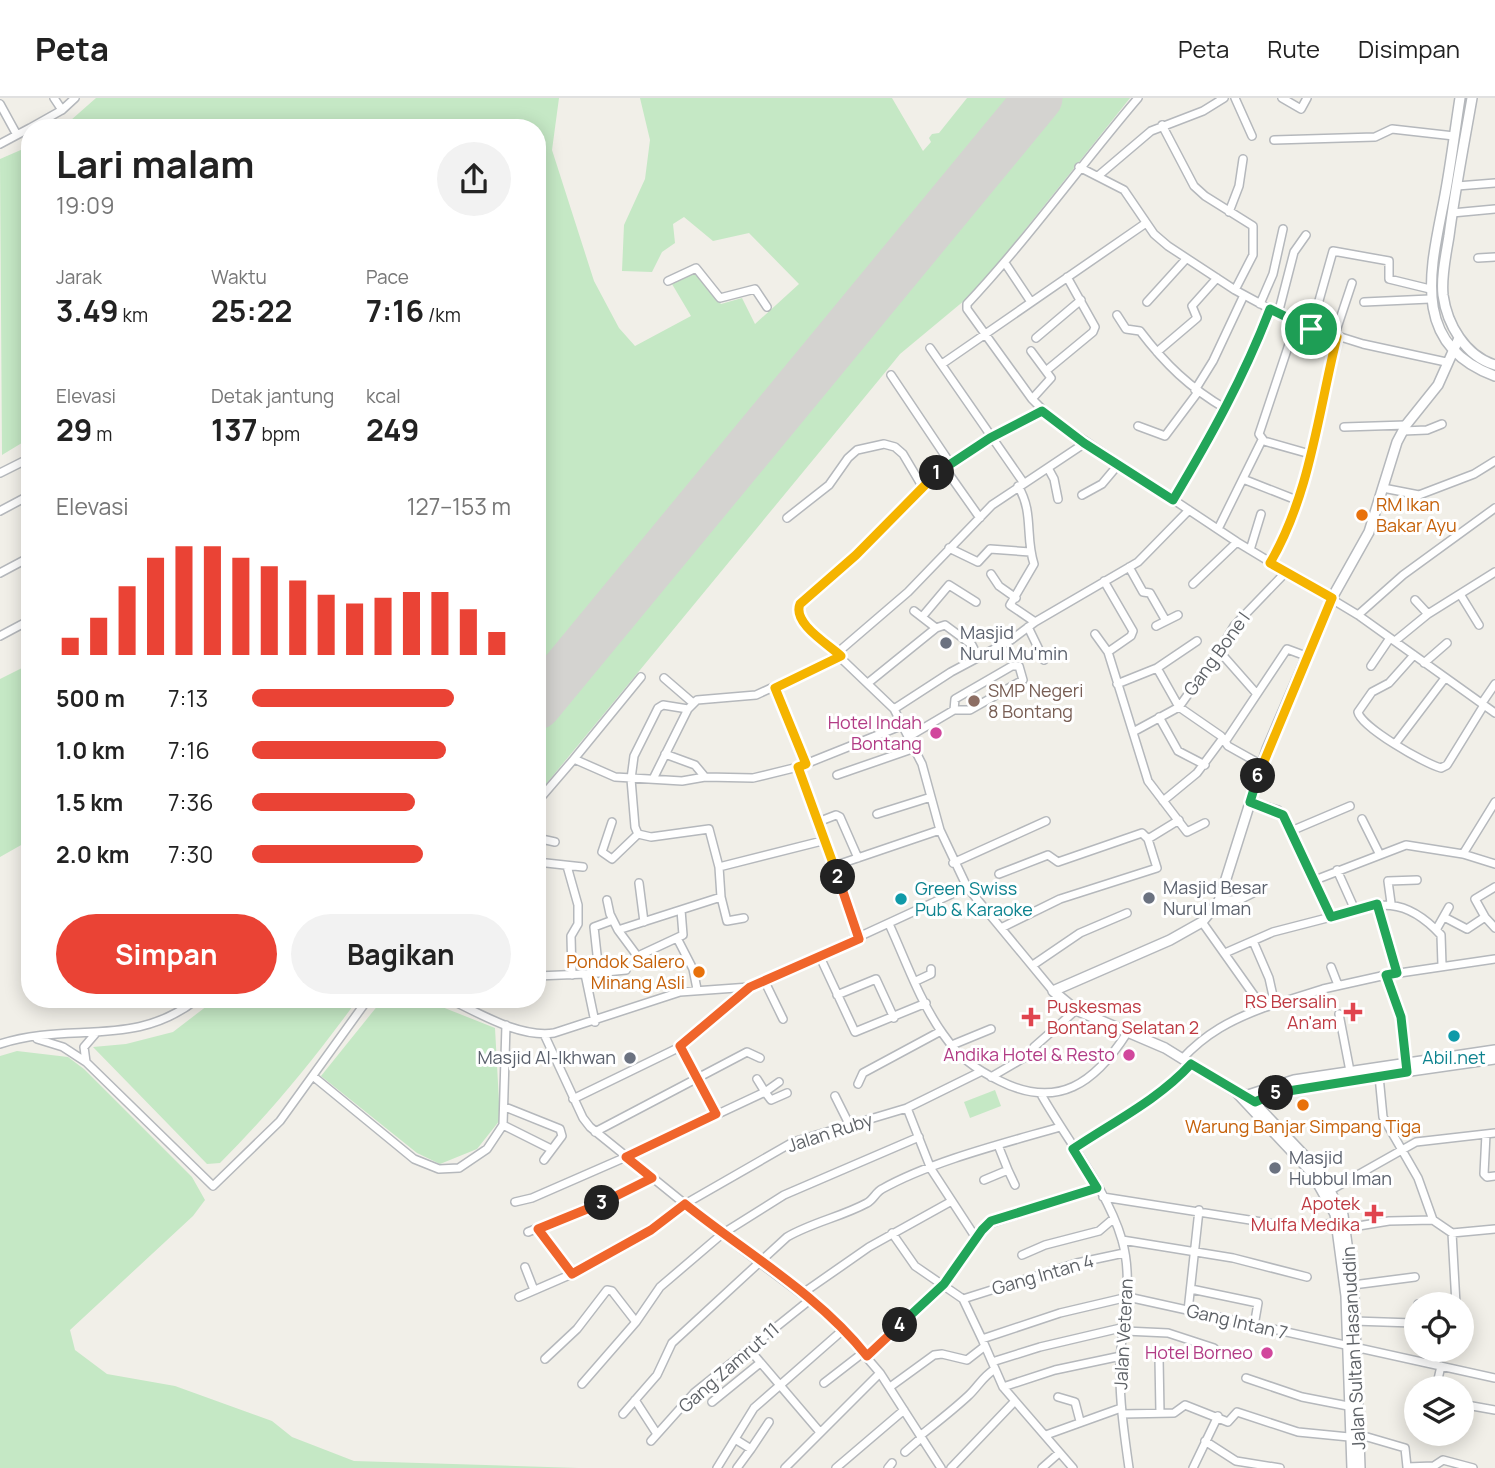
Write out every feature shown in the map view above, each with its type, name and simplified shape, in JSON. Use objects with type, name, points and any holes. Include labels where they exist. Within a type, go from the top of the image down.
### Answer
[{"type":"street","points":[[54,98],[62,110]]},
{"type":"street","points":[[46,119],[75,98]]},
{"type":"street","points":[[1138,98],[1079,167],[1005,264],[966,306],[1042,411],[1084,443],[1237,542],[1358,615],[1495,713]]},
{"type":"street","points":[[1098,176],[1142,137],[1162,125],[1203,111],[1223,98]]},
{"type":"street","points":[[1235,98],[1252,136]]},
{"type":"street","points":[[1282,98],[1301,109],[1307,98]]},
{"type":"street","points":[[1460,98],[1430,294],[1438,323],[1452,348],[1474,368],[1495,376]]},
{"type":"street","points":[[1472,98],[1452,213],[1443,293],[1448,316],[1459,338],[1481,359],[1495,365]]},
{"type":"street","points":[[0,104],[18,135]]},
{"type":"street","points":[[1162,125],[1194,186],[1229,212],[1254,226],[1252,254],[1236,290]]},
{"type":"street","points":[[1274,140],[1375,138],[1392,128],[1454,136]]},
{"type":"street","points":[[0,144],[21,133]]},
{"type":"street","points":[[1229,212],[1239,186],[1243,159]]},
{"type":"street","points":[[1079,167],[1124,190],[1154,234],[1186,259],[1278,314],[1336,337],[1446,362]]},
{"type":"street","points":[[1457,186],[1495,183]]},
{"type":"street","points":[[1452,213],[1495,209]]},
{"type":"street","points":[[942,364],[1146,223]]},
{"type":"street","points":[[1260,304],[1273,275],[1283,229]]},
{"type":"street","points":[[1278,314],[1288,286],[1294,252],[1306,234]]},
{"type":"street","points":[[1311,329],[1333,251],[1389,261],[1389,279],[1430,294]]},
{"type":"street","points":[[1478,258],[1495,257]]},
{"type":"street","points":[[1147,302],[1186,259]]},
{"type":"street","points":[[1005,264],[1031,302]]},
{"type":"street","points":[[668,281],[696,268],[720,298],[755,289],[767,307]]},
{"type":"street","points":[[1047,370],[1094,330],[1095,325],[1067,277]]},
{"type":"street","points":[[1157,352],[1197,318],[1192,306],[1217,278]]},
{"type":"street","points":[[1270,563],[1287,534],[1299,501],[1336,337],[1352,283]]},
{"type":"street","points":[[1364,302],[1430,294]]},
{"type":"street","points":[[1138,426],[1165,436],[1213,361],[1244,295]]},
{"type":"street","points":[[1036,338],[1080,300]]},
{"type":"street","points":[[1173,500],[1226,409],[1250,361],[1270,309]]},
{"type":"street","points":[[1117,315],[1125,329],[1140,331],[1196,391],[1226,409]]},
{"type":"street","points":[[1218,529],[1262,440],[1259,432],[1296,323]]},
{"type":"street","points":[[1042,411],[990,438],[947,465],[922,486],[863,548],[800,604],[800,617],[894,709],[915,748],[953,863],[967,887],[1054,991],[1170,940],[1202,922],[1219,901],[1262,765],[1306,656],[1332,598],[1369,532],[1404,428],[1434,391],[1459,338]]},
{"type":"street","points":[[930,348],[1021,484],[1029,507],[1030,552],[1034,564],[1011,606],[1031,624],[1044,660]]},
{"type":"street","points":[[1031,351],[1047,370],[1050,383],[1032,399]]},
{"type":"street","points":[[891,375],[980,518]]},
{"type":"street","points":[[1344,427],[1427,430],[1442,424]]},
{"type":"street","points":[[1262,440],[1310,454]]},
{"type":"street","points":[[654,777],[690,706],[700,698],[750,697],[775,688],[839,654],[908,592],[980,518],[1021,484],[1084,443]]},
{"type":"street","points":[[787,518],[829,485],[857,450],[884,444],[895,447],[903,454],[922,486]]},
{"type":"street","points":[[1383,488],[1419,495],[1474,474],[1495,461]]},
{"type":"street","points":[[0,473],[21,462]]},
{"type":"street","points":[[1082,495],[1102,484],[1118,465]]},
{"type":"street","points":[[1048,468],[1054,479],[1058,499]]},
{"type":"street","points":[[1243,479],[1299,501]]},
{"type":"street","points":[[0,511],[21,500]]},
{"type":"street","points":[[1358,615],[1403,575],[1495,508]]},
{"type":"street","points":[[894,709],[1129,567],[1149,552],[1189,510]]},
{"type":"street","points":[[1250,550],[1261,514]]},
{"type":"street","points":[[1193,584],[1237,542]]},
{"type":"street","points":[[949,548],[978,562],[990,550],[1030,552]]},
{"type":"street","points":[[0,573],[21,562]]},
{"type":"street","points":[[1129,567],[1143,592],[1150,593],[1166,621]]},
{"type":"street","name":"Gang Bone I","points":[[1178,706],[1219,652],[1234,626],[1286,572]]},
{"type":"street","points":[[1371,666],[1393,639],[1495,572]]},
{"type":"street","points":[[991,574],[1001,589],[1016,597]]},
{"type":"street","points":[[1104,581],[1133,631],[1131,636],[1108,652]]},
{"type":"street","points":[[922,617],[949,585],[976,602]]},
{"type":"street","points":[[1460,594],[1479,625]]},
{"type":"street","points":[[1416,600],[1428,614]]},
{"type":"street","points":[[914,611],[936,628]]},
{"type":"street","points":[[1156,626],[1178,615]]},
{"type":"street","points":[[0,636],[21,625]]},
{"type":"street","points":[[868,683],[936,628],[945,625],[970,643],[978,657]]},
{"type":"street","points":[[1095,634],[1108,652],[1148,780],[1188,833],[1205,823]]},
{"type":"street","points":[[1117,684],[1157,668],[1197,641]]},
{"type":"street","points":[[1424,663],[1447,643]]},
{"type":"street","points":[[1163,800],[1205,765],[1287,649],[1291,648],[1306,656]]},
{"type":"street","points":[[1219,652],[1256,693]]},
{"type":"street","points":[[1414,655],[1388,683],[1372,692],[1358,712],[1361,720],[1395,744],[1436,767],[1445,767],[1495,684]]},
{"type":"street","points":[[909,736],[954,710],[970,710],[1023,681],[1019,666],[1012,666],[955,699],[954,710]]},
{"type":"street","points":[[1157,668],[1178,706],[1262,765]]},
{"type":"street","points":[[546,792],[642,677]]},
{"type":"street","points":[[664,678],[690,706]]},
{"type":"street","points":[[1395,744],[1445,678]]},
{"type":"street","points":[[775,688],[859,939]]},
{"type":"street","points":[[638,834],[631,779],[637,746],[658,708],[668,704],[690,706]]},
{"type":"street","points":[[1133,732],[1178,706]]},
{"type":"street","points":[[1159,717],[1178,751],[1205,765]]},
{"type":"street","points":[[574,759],[609,776],[631,779],[654,777],[682,781],[705,777],[753,778],[802,765],[903,725]]},
{"type":"street","points":[[836,775],[915,748]]},
{"type":"street","points":[[665,754],[695,765],[705,777]]},
{"type":"street","points":[[877,814],[931,797]]},
{"type":"street","points":[[1250,802],[1278,810],[1291,831],[1331,917]]},
{"type":"street","points":[[1463,854],[1495,802]]},
{"type":"street","points":[[1291,831],[1350,806]]},
{"type":"street","points":[[818,822],[836,815],[840,817],[858,858]]},
{"type":"street","points":[[1362,819],[1379,853]]},
{"type":"street","points":[[1148,839],[1178,820]]},
{"type":"street","points":[[953,863],[1046,821]]},
{"type":"street","points":[[612,822],[602,852],[611,859],[638,834]]},
{"type":"street","points":[[638,834],[650,838],[709,829],[719,867],[720,897],[727,921],[744,918]]},
{"type":"street","points":[[834,866],[940,830]]},
{"type":"street","points":[[999,874],[1048,855],[1058,862],[1142,833],[1148,839],[1157,868],[1060,899],[1003,927]]},
{"type":"street","points":[[546,840],[555,842]]},
{"type":"street","points":[[719,867],[826,840]]},
{"type":"street","points":[[1315,880],[1379,853],[1412,844],[1463,854],[1495,864]]},
{"type":"street","points":[[546,863],[583,867]]},
{"type":"street","points":[[567,866],[578,905],[578,920],[570,936],[572,975]]},
{"type":"street","points":[[1337,870],[1355,910]]},
{"type":"street","points":[[1391,903],[1388,880],[1418,880]]},
{"type":"street","points":[[639,884],[645,922]]},
{"type":"street","points":[[573,1099],[680,1046],[750,987],[967,887]]},
{"type":"street","points":[[1495,887],[1475,899],[1495,928]]},
{"type":"street","points":[[1219,901],[1241,899],[1253,893]]},
{"type":"street","points":[[618,930],[720,897]]},
{"type":"street","points":[[607,900],[618,930],[640,958],[683,935],[681,910]]},
{"type":"street","points":[[1225,953],[1253,940],[1377,904],[1391,903],[1401,906],[1436,930],[1443,941],[1443,965]]},
{"type":"street","points":[[1377,904],[1397,973]]},
{"type":"street","points":[[1436,930],[1449,907]]},
{"type":"street","points":[[1033,965],[1080,933],[1127,913]]},
{"type":"street","points":[[1444,917],[1467,929],[1485,917]]},
{"type":"street","points":[[578,920],[594,926],[613,920]]},
{"type":"street","points":[[1202,922],[1263,1008]]},
{"type":"street","points":[[889,924],[941,1031],[951,1045],[980,1072],[1042,1096],[1064,1091],[1084,1080],[1108,1061],[1127,1033]]},
{"type":"street","points":[[594,926],[599,973]]},
{"type":"street","points":[[677,938],[692,969],[697,989]]},
{"type":"street","points":[[1253,940],[1269,978],[1275,1005]]},
{"type":"street","points":[[820,957],[855,1032],[926,1003]]},
{"type":"street","points":[[1182,1059],[1200,1040],[1219,1027],[1263,1008],[1338,985],[1443,965],[1495,959]]},
{"type":"street","points":[[1331,967],[1338,985]]},
{"type":"street","points":[[916,981],[931,974],[931,969]]},
{"type":"street","points":[[546,976],[626,970]]},
{"type":"street","points":[[585,974],[594,1022]]},
{"type":"street","points":[[1386,975],[1401,1017],[1406,1066]]},
{"type":"street","points":[[837,995],[876,979],[894,1018]]},
{"type":"street","points":[[764,980],[783,1019]]},
{"type":"street","points":[[469,1008],[506,1025],[544,1034],[594,1022],[657,998],[697,989],[750,987]]},
{"type":"street","name":"Jalan Sultan Hasanuddin","points":[[1054,991],[1076,1010],[1165,1048],[1241,1095],[1303,1153],[1331,1190],[1353,1285],[1354,1321],[1348,1406],[1360,1468]]},
{"type":"street","points":[[0,1044],[33,1038],[118,1032],[159,1023],[183,1008]]},
{"type":"street","points":[[33,1038],[63,1047],[86,1062],[213,1186],[279,1121],[314,1077],[362,1008]]},
{"type":"street","points":[[991,1077],[1032,1053],[1034,1047],[1076,1010]]},
{"type":"street","points":[[1339,1014],[1350,1071]]},
{"type":"street","points":[[314,1077],[414,1159],[439,1170],[459,1168],[487,1149],[503,1125],[506,1025]]},
{"type":"street","points":[[951,1045],[991,1029]]},
{"type":"street","points":[[858,1084],[863,1073],[941,1031]]},
{"type":"street","points":[[86,1062],[84,1046],[96,1033]]},
{"type":"street","points":[[544,1034],[583,1118],[626,1157],[722,1234],[811,1299],[844,1329],[890,1387],[941,1468]]},
{"type":"street","points":[[680,1046],[716,1114]]},
{"type":"street","points":[[1251,1105],[1286,1090],[1379,1076],[1406,1066],[1495,1050]]},
{"type":"street","points":[[596,1132],[747,1052],[760,1058]]},
{"type":"street","points":[[1241,1095],[1274,1084],[1350,1071],[1495,1059]]},
{"type":"street","points":[[1073,1149],[1133,1108],[1166,1091],[1191,1064]]},
{"type":"street","name":"Jalan Ruby","points":[[519,1297],[572,1274],[651,1230],[685,1204],[793,1142],[907,1108],[980,1072]]},
{"type":"street","points":[[1379,1076],[1384,1117],[1418,1178],[1433,1220]]},
{"type":"street","points":[[757,1079],[771,1100],[786,1093]]},
{"type":"street","points":[[515,1202],[532,1198],[626,1157],[765,1092],[779,1082]]},
{"type":"street","points":[[835,1096],[850,1126]]},
{"type":"street","name":"Jalan Veteran","points":[[1042,1096],[1103,1197],[1122,1240],[1128,1297],[1121,1356],[1121,1411],[1129,1468]]},
{"type":"street","name":"Jalan Sultan Hasanuddin","points":[[1251,1105],[1311,1173],[1341,1226],[1351,1347],[1352,1468]]},
{"type":"street","points":[[505,1107],[558,1127],[562,1136],[544,1160]]},
{"type":"street","points":[[907,1108],[931,1169],[950,1202],[976,1238]]},
{"type":"street","points":[[503,1125],[551,1149]]},
{"type":"street","points":[[623,1414],[657,1375],[672,1343],[759,1262],[803,1227],[865,1204],[881,1189],[931,1169],[1060,1127]]},
{"type":"street","points":[[1331,1190],[1401,1148],[1419,1141],[1491,1133],[1484,1174],[1487,1177],[1495,1177]]},
{"type":"street","points":[[582,1384],[636,1322],[660,1287],[722,1234],[784,1195],[919,1137]]},
{"type":"street","points":[[998,1145],[1015,1185]]},
{"type":"street","points":[[984,1180],[1009,1170]]},
{"type":"street","points":[[528,1232],[624,1194],[652,1178]]},
{"type":"street","points":[[824,1383],[866,1354],[944,1284],[991,1221],[1097,1188]]},
{"type":"street","points":[[1103,1197],[1294,1227],[1433,1220],[1452,1233],[1495,1229]]},
{"type":"street","points":[[803,1293],[892,1233],[950,1202]]},
{"type":"street","points":[[1188,1311],[1199,1210]]},
{"type":"street","points":[[1022,1255],[1045,1245],[1099,1231],[1113,1219]]},
{"type":"street","points":[[538,1229],[572,1274]]},
{"type":"street","points":[[892,1233],[915,1266],[963,1299],[1003,1387],[1073,1468]]},
{"type":"street","points":[[1452,1233],[1455,1292]]},
{"type":"street","points":[[1122,1240],[1195,1251],[1307,1277]]},
{"type":"street","name":"Gang Intan 4","points":[[963,1299],[1077,1263],[1125,1253]]},
{"type":"street","points":[[525,1266],[534,1290]]},
{"type":"street","points":[[1353,1285],[1415,1277]]},
{"type":"street","points":[[1191,1289],[1258,1303],[1254,1326]]},
{"type":"street","points":[[545,1359],[577,1329],[607,1290],[612,1291],[636,1322]]},
{"type":"street","points":[[890,1387],[934,1355],[942,1354],[967,1360],[983,1342],[1060,1313],[1128,1297]]},
{"type":"street","name":"Gang Intan 7","points":[[1128,1297],[1495,1378]]},
{"type":"street","name":"Gang Zamrut 11","points":[[652,1441],[694,1393],[811,1299]]},
{"type":"street","points":[[1354,1321],[1404,1323]]},
{"type":"street","points":[[717,1468],[748,1415],[844,1329]]},
{"type":"street","points":[[905,1452],[978,1387],[981,1378],[993,1366],[1040,1347],[1125,1329],[1168,1333],[1213,1348]]},
{"type":"street","points":[[749,1349],[819,1431]]},
{"type":"street","points":[[1003,1387],[1055,1370],[1121,1356]]},
{"type":"street","points":[[1159,1357],[1160,1413]]},
{"type":"street","points":[[712,1402],[760,1363]]},
{"type":"street","points":[[1439,1376],[1441,1366]]},
{"type":"street","points":[[785,1468],[819,1431],[880,1373]]},
{"type":"street","points":[[1246,1378],[1303,1397],[1348,1406]]},
{"type":"street","points":[[1058,1397],[1076,1403],[1080,1421]]},
{"type":"street","points":[[635,1400],[657,1434]]},
{"type":"street","points":[[951,1468],[1014,1402]]},
{"type":"street","points":[[1046,1435],[1080,1421],[1121,1411],[1174,1413],[1185,1405],[1229,1422],[1237,1412],[1298,1432],[1353,1436],[1405,1448],[1407,1468],[1433,1466],[1443,1460],[1473,1468]]},
{"type":"street","points":[[1474,1406],[1495,1409]]},
{"type":"street","points":[[836,1468],[904,1410]]},
{"type":"street","points":[[1193,1468],[1218,1416]]},
{"type":"street","points":[[737,1468],[769,1422]]},
{"type":"street","points":[[736,1438],[751,1449]]},
{"type":"street","points":[[1205,1441],[1236,1461],[1280,1468]]},
{"type":"street","points":[[1042,1468],[1059,1453]]},
{"type":"green space","points":[[96,98],[559,98],[552,150],[594,281],[619,328],[635,346],[691,316],[672,284],[695,273],[721,304],[742,298],[755,324],[799,284],[749,233],[713,241],[684,217],[673,224],[675,243],[662,252],[652,272],[622,271],[624,225],[645,179],[650,140],[640,98],[892,98],[923,151],[931,142],[929,138],[932,134],[939,133],[967,98],[1015,98],[1014,108],[546,674],[546,119],[72,119]]},
{"type":"green space","points":[[1055,98],[1130,98],[977,290],[900,354],[546,784],[546,714]]},
{"type":"green space","points":[[21,150],[21,443],[2,455],[0,159]]},
{"type":"green space","points":[[21,668],[21,845],[0,857],[0,679]]},
{"type":"green space","points":[[204,1008],[351,1008],[275,1104],[220,1163],[207,1164],[93,1047],[126,1044],[173,1032]]},
{"type":"green space","points":[[376,1008],[445,1008],[495,1028],[500,1120],[477,1149],[440,1164],[417,1153],[321,1076]]},
{"type":"green space","points":[[17,1051],[68,1057],[84,1069],[192,1177],[205,1200],[193,1216],[70,1330],[75,1350],[107,1374],[175,1386],[272,1421],[292,1437],[354,1461],[579,1468],[0,1468],[0,1056]]},
{"type":"green space","points":[[995,1090],[1001,1106],[970,1118],[964,1102]]},
{"type":"runway","points":[[546,694],[1038,98]]},
{"type":"place","name":"RM Ikan Bakar Ayu","points":[[1362,515]]},
{"type":"place","name":"Masjid Nurul Mu'min","points":[[946,643]]},
{"type":"place","name":"SMP Negeri 8 Bontang","points":[[974,701]]},
{"type":"place","name":"Hotel Indah Bontang","points":[[936,733]]},
{"type":"place","name":"Masjid Besar Nurul Iman","points":[[1149,898]]},
{"type":"place","name":"Green Swiss Pub & Karaoke","points":[[901,899]]},
{"type":"place","name":"Pondok Salero Minang Asli","points":[[699,972]]},
{"type":"place","name":"RS Bersalin An'am","points":[[1353,1012]]},
{"type":"place","name":"Puskesmas Bontang Selatan 2","points":[[1031,1017]]},
{"type":"place","name":"Abil.net","points":[[1454,1036]]},
{"type":"place","name":"Andika Hotel & Resto","points":[[1129,1055]]},
{"type":"place","name":"Masjid Al-Ikhwan","points":[[630,1058]]},
{"type":"place","name":"Warung Banjar Simpang Tiga","points":[[1303,1105]]},
{"type":"place","name":"Masjid Hubbul Iman","points":[[1275,1168]]},
{"type":"place","name":"Apotek Mulfa Medika","points":[[1374,1214]]},
{"type":"place","name":"Hotel Borneo","points":[[1267,1353]]},
{"type":"route","points":[[1270,309],[1311,329],[1337,337],[1301,497],[1287,534],[1270,563],[1332,598],[1267,749],[1250,802],[1278,810],[1286,819],[1331,917],[1377,904],[1397,973],[1386,975],[1403,1025],[1407,1072],[1306,1086],[1286,1090],[1255,1102],[1191,1064],[1166,1091],[1139,1104],[1073,1149],[1097,1188],[991,1221],[944,1284],[867,1356],[844,1329],[811,1299],[685,1204],[651,1230],[572,1274],[538,1229],[624,1194],[652,1178],[626,1157],[716,1114],[680,1046],[750,987],[859,939],[798,767],[806,764],[775,688],[841,656],[802,621],[798,612],[800,604],[856,555],[922,486],[950,463],[1042,411],[1084,443],[1173,500],[1226,409],[1250,361],[1270,309]]}]
